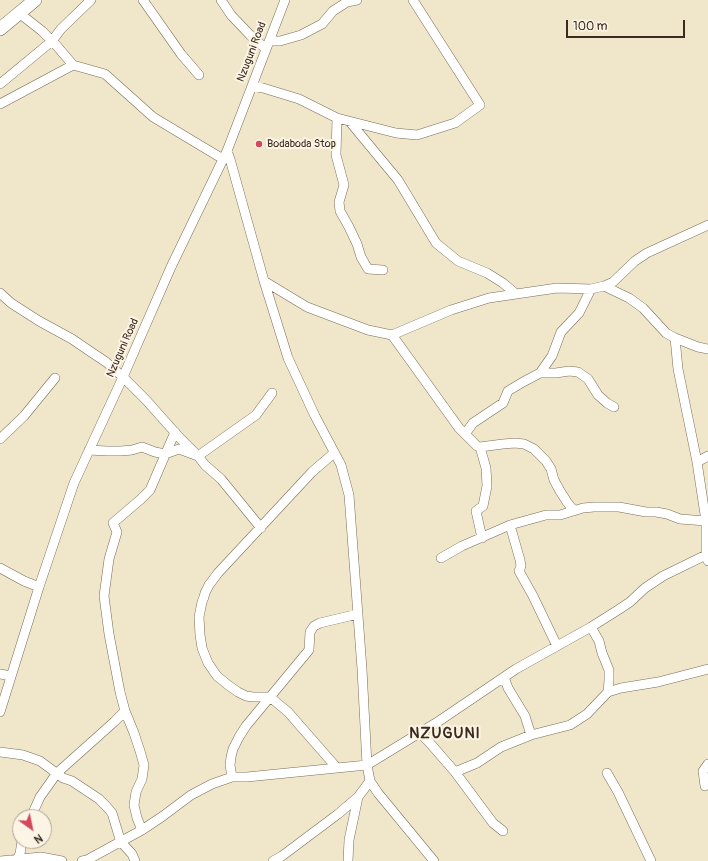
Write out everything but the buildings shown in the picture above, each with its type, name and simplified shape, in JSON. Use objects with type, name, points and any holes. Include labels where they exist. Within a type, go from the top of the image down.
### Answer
[{"type":"highway","points":[[0,29],[36,0]]},
{"type":"street","points":[[0,84],[52,41],[60,29],[91,0]]},
{"type":"street","points":[[143,0],[181,54],[199,75]]},
{"type":"street","points":[[221,0],[231,15],[250,35],[268,45],[301,35],[322,24],[333,10],[347,2],[357,0]]},
{"type":"street","name":"Nzuguni Road","points":[[0,712],[39,587],[74,483],[171,268],[225,155],[285,0]]},
{"type":"street","points":[[252,86],[298,99],[337,118],[396,133],[417,135],[455,124],[480,105],[413,0]]},
{"type":"street","points":[[20,13],[42,31],[73,65],[105,74],[153,117],[230,159],[264,281],[288,358],[308,402],[341,465],[349,494],[367,765],[370,781],[378,793],[434,861]]},
{"type":"street","points":[[0,104],[73,65]]},
{"type":"street","points":[[337,118],[336,155],[344,185],[339,202],[340,210],[368,269],[383,270]]},
{"type":"street","points":[[350,122],[398,180],[436,243],[458,261],[503,283],[516,294]]},
{"type":"street","points":[[264,281],[307,307],[368,330],[392,335],[451,310],[489,298],[557,288],[591,289],[604,286],[613,282],[635,261],[647,253],[708,225]]},
{"type":"street","points":[[604,286],[629,298],[643,308],[666,333],[698,347],[708,349]]},
{"type":"street","points":[[465,434],[473,423],[503,402],[508,391],[540,373],[552,356],[561,332],[579,312],[591,289]]},
{"type":"street","points":[[0,293],[11,303],[39,321],[72,339],[106,362],[123,377],[204,464],[221,479],[261,528]]},
{"type":"street","points":[[392,335],[459,428],[477,446],[480,447],[515,443],[524,444],[534,449],[546,461],[560,491],[574,511]]},
{"type":"street","points":[[82,861],[87,860],[122,842],[142,830],[191,795],[212,784],[232,777],[247,777],[367,765],[439,721],[516,669],[591,627],[630,602],[645,588],[663,576],[707,557],[706,507],[678,369],[675,338]]},
{"type":"street","points":[[540,373],[556,373],[569,370],[578,372],[588,379],[598,395],[606,403],[614,407]]},
{"type":"street","points":[[0,439],[24,416],[55,378]]},
{"type":"street","points":[[198,456],[256,415],[272,393]]},
{"type":"street","points":[[142,830],[134,805],[136,792],[142,779],[144,765],[140,750],[125,711],[113,658],[104,596],[109,560],[117,532],[113,523],[150,490],[175,432]]},
{"type":"street","points":[[89,450],[121,451],[142,447],[165,454],[179,449],[198,456]]},
{"type":"street","points":[[480,447],[486,468],[487,486],[483,506],[476,511],[482,538]]},
{"type":"street","points":[[334,454],[312,472],[218,573],[205,593],[199,617],[202,648],[208,663],[222,680],[246,696],[270,697],[288,712],[337,768]]},
{"type":"street","points":[[697,462],[708,456]]},
{"type":"street","points":[[442,558],[462,546],[510,526],[546,515],[560,515],[583,508],[618,507],[667,514],[680,519],[706,521]]},
{"type":"street","points":[[510,526],[520,560],[521,566],[519,571],[557,646]]},
{"type":"street","points":[[0,568],[39,587]]},
{"type":"street","points":[[232,777],[230,765],[233,749],[246,726],[309,650],[310,632],[314,626],[320,623],[358,614]]},
{"type":"street","points":[[591,627],[599,641],[609,670],[608,692]]},
{"type":"street","points":[[455,772],[477,762],[501,748],[531,735],[570,726],[587,714],[608,692],[621,688],[658,682],[708,669]]},
{"type":"street","points":[[0,674],[11,676]]},
{"type":"street","points":[[504,677],[508,688],[525,716],[531,735]]},
{"type":"street","points":[[35,809],[40,797],[57,773],[125,711]]},
{"type":"street","points":[[420,733],[455,772],[493,823],[503,831]]},
{"type":"street","points":[[0,752],[23,755],[40,761],[64,779],[72,781],[99,799],[112,813],[119,836],[132,854],[135,861]]},
{"type":"street","points":[[705,786],[703,771],[708,764]]},
{"type":"street","points":[[607,773],[618,792],[651,861]]},
{"type":"street","points":[[273,861],[301,842],[358,797],[370,781]]},
{"type":"street","points":[[348,861],[349,840],[358,797]]},
{"type":"street","points":[[17,860],[21,849]]},
{"type":"street","points":[[0,861],[41,857],[62,861]]},
{"type":"place","name":"Bodaboda Stop","points":[[259,144]]},
{"type":"district","name":"NZUGUNI","points":[[445,734]]}]
